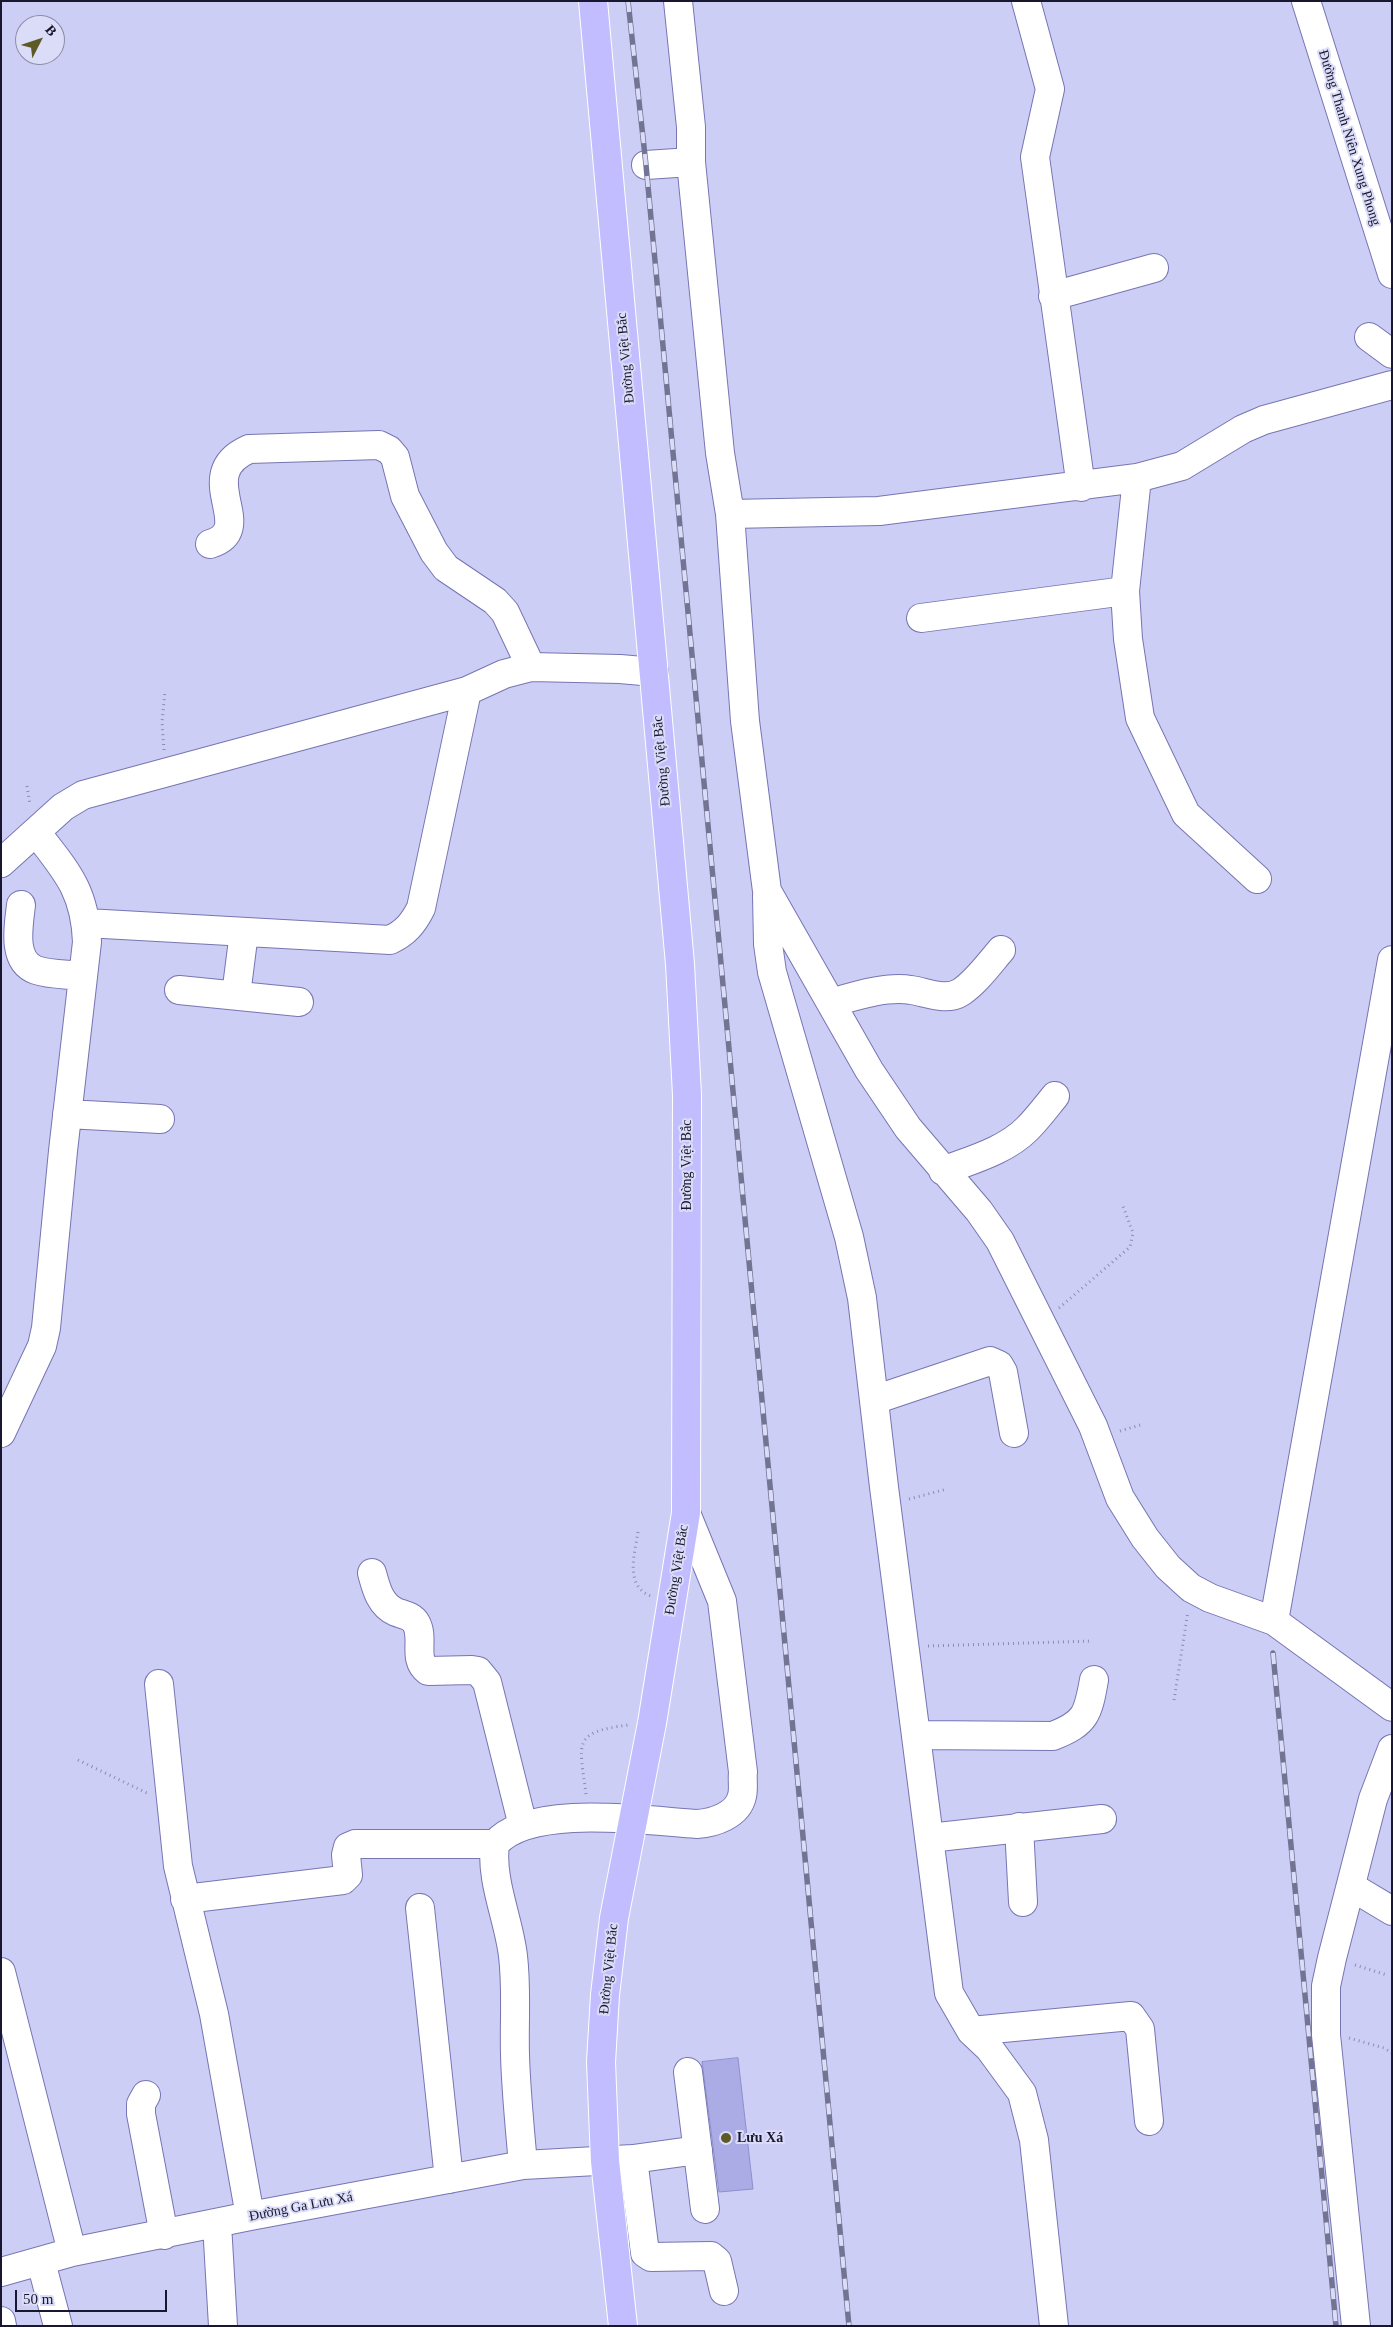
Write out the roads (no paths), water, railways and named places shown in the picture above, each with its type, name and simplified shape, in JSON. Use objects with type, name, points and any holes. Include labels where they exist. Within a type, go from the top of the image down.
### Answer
[{"type":"main road","name":"Đường Việt Bắc","points":[[593,1],[680,964],[687,1095],[686,1513],[652,1723],[614,1918],[605,1995],[602,2062],[605,2161],[623,2326]]},
{"type":"street","points":[[678,1],[691,127],[691,162],[720,453],[730,514],[745,721],[767,891],[768,944],[772,972],[849,1237],[862,1298],[886,1504],[949,1992],[971,2031],[989,2048],[1022,2093],[1034,2140],[1054,2326]]},
{"type":"street","points":[[1026,1],[1050,89],[1035,158],[1081,486]]},
{"type":"street","name":"Đường Thanh Niên Xung Phong","points":[[1306,1],[1392,274]]},
{"type":"street","points":[[646,165],[691,162]]},
{"type":"street","points":[[1053,296],[1154,268]]},
{"type":"street","points":[[1368,337],[1392,354]]},
{"type":"street","points":[[730,514],[879,512],[1137,478],[1182,466],[1243,429],[1264,420],[1392,385]]},
{"type":"street","points":[[210,544],[225,535],[230,525],[223,478],[227,465],[232,457],[238,453],[249,449],[379,446],[389,450],[395,457],[405,496],[434,552],[446,568],[495,601],[505,612],[531,667]]},
{"type":"street","points":[[1137,478],[1125,591],[1128,639],[1140,718],[1186,814],[1257,879]]},
{"type":"street","points":[[921,618],[1125,591]]},
{"type":"street","points":[[1,863],[63,807],[83,795],[466,691],[504,674],[531,667],[620,669],[654,672]]},
{"type":"street","points":[[86,924],[390,940],[404,933],[415,920],[421,908],[466,691]]},
{"type":"street","points":[[1,1433],[42,1346],[46,1328],[67,1114],[87,942],[86,924],[80,899],[70,876],[36,832]]},
{"type":"street","points":[[767,891],[831,1003],[908,1128],[979,1212],[1000,1241],[1100,1442],[1120,1498],[1145,1538],[1178,1578],[1191,1588],[1210,1598],[1274,1621],[1392,1707]]},
{"type":"street","points":[[21,905],[17,937],[20,951],[26,962],[35,970],[83,976]]},
{"type":"street","points":[[236,995],[244,932]]},
{"type":"street","points":[[831,1003],[853,997],[900,989],[936,995],[956,994],[978,976],[1001,950]]},
{"type":"street","points":[[1274,1621],[1389,994],[1392,960]]},
{"type":"street","points":[[179,990],[299,1002]]},
{"type":"street","points":[[943,1171],[998,1149],[1015,1138],[1027,1129],[1055,1096]]},
{"type":"street","points":[[67,1114],[160,1119]]},
{"type":"street","points":[[874,1400],[990,1361],[999,1365],[1003,1372],[1014,1433]]},
{"type":"street","points":[[185,1899],[344,1880],[348,1875],[346,1855],[348,1847],[355,1844],[495,1844],[510,1832],[523,1826],[561,1818],[697,1824],[711,1823],[724,1817],[736,1808],[742,1797],[742,1772],[722,1601],[686,1513]]},
{"type":"street","points":[[372,1573],[378,1594],[384,1603],[394,1611],[410,1616],[416,1622],[419,1631],[420,1660],[423,1667],[428,1671],[472,1670],[478,1672],[487,1682],[523,1826]]},
{"type":"street","points":[[917,1735],[1053,1736],[1074,1727],[1083,1717],[1090,1702],[1094,1680]]},
{"type":"street","points":[[159,1684],[178,1866],[214,2014],[250,2216]]},
{"type":"street","points":[[1356,2326],[1326,2035],[1326,1986],[1374,1799],[1392,1749]]},
{"type":"street","points":[[929,1838],[1102,1819]]},
{"type":"street","points":[[1019,1827],[1022,1902]]},
{"type":"street","points":[[495,1844],[493,1857],[496,1878],[509,1927],[513,1958],[515,2058],[522,2166]]},
{"type":"street","points":[[1352,1887],[1392,1911]]},
{"type":"street","points":[[420,1908],[449,2178]]},
{"type":"street","points":[[1,1972],[72,2252]]},
{"type":"street","points":[[971,2031],[1131,2016],[1140,2029],[1149,2121]]},
{"type":"street","points":[[688,2072],[705,2209]]},
{"type":"street","points":[[146,2095],[141,2104],[141,2114],[164,2235]]},
{"type":"street","name":"Đường Ga Lưu Xá","points":[[1,2272],[72,2252],[449,2178],[522,2166],[633,2159],[698,2150]]},
{"type":"street","points":[[633,2159],[645,2253],[651,2257],[711,2256],[717,2261],[724,2291]]},
{"type":"street","points":[[217,2224],[222,2326]]},
{"type":"street","points":[[41,2262],[58,2326]]},
{"type":"street","points":[[1,2321],[2,2326]]},
{"type":"railway","points":[[628,1],[646,165],[849,2326]]},
{"type":"railway","points":[[1273,1653],[1336,2326]]},
{"type":"place","name":"Lưu Xá","points":[[726,2138]]}]
